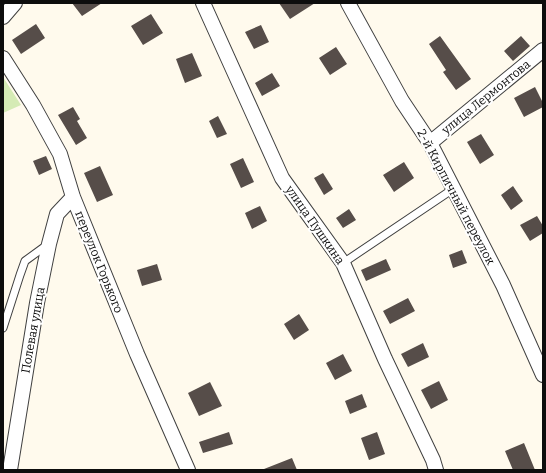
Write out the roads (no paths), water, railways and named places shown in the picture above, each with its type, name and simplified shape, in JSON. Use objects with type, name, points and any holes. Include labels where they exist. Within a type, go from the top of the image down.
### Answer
[{"type":"street","points":[[3,17],[15,3]]},
{"type":"street","name":"улица Пушкина","points":[[202,3],[282,178],[343,263],[436,470]]},
{"type":"street","name":"2-й Кирпичный переулок","points":[[348,3],[402,101],[430,143],[503,285],[543,375]]},
{"type":"street","name":"улица Лермонтова","points":[[430,143],[543,50]]},
{"type":"street","name":"переулок Горького","points":[[3,58],[33,105],[60,154],[72,197],[137,354],[188,470]]},
{"type":"street","name":"Полевая улица","points":[[10,470],[37,303],[49,244],[58,214],[72,197]]},
{"type":"lane","points":[[343,263],[453,189]]},
{"type":"lane","points":[[3,328],[25,262],[49,244]]}]
